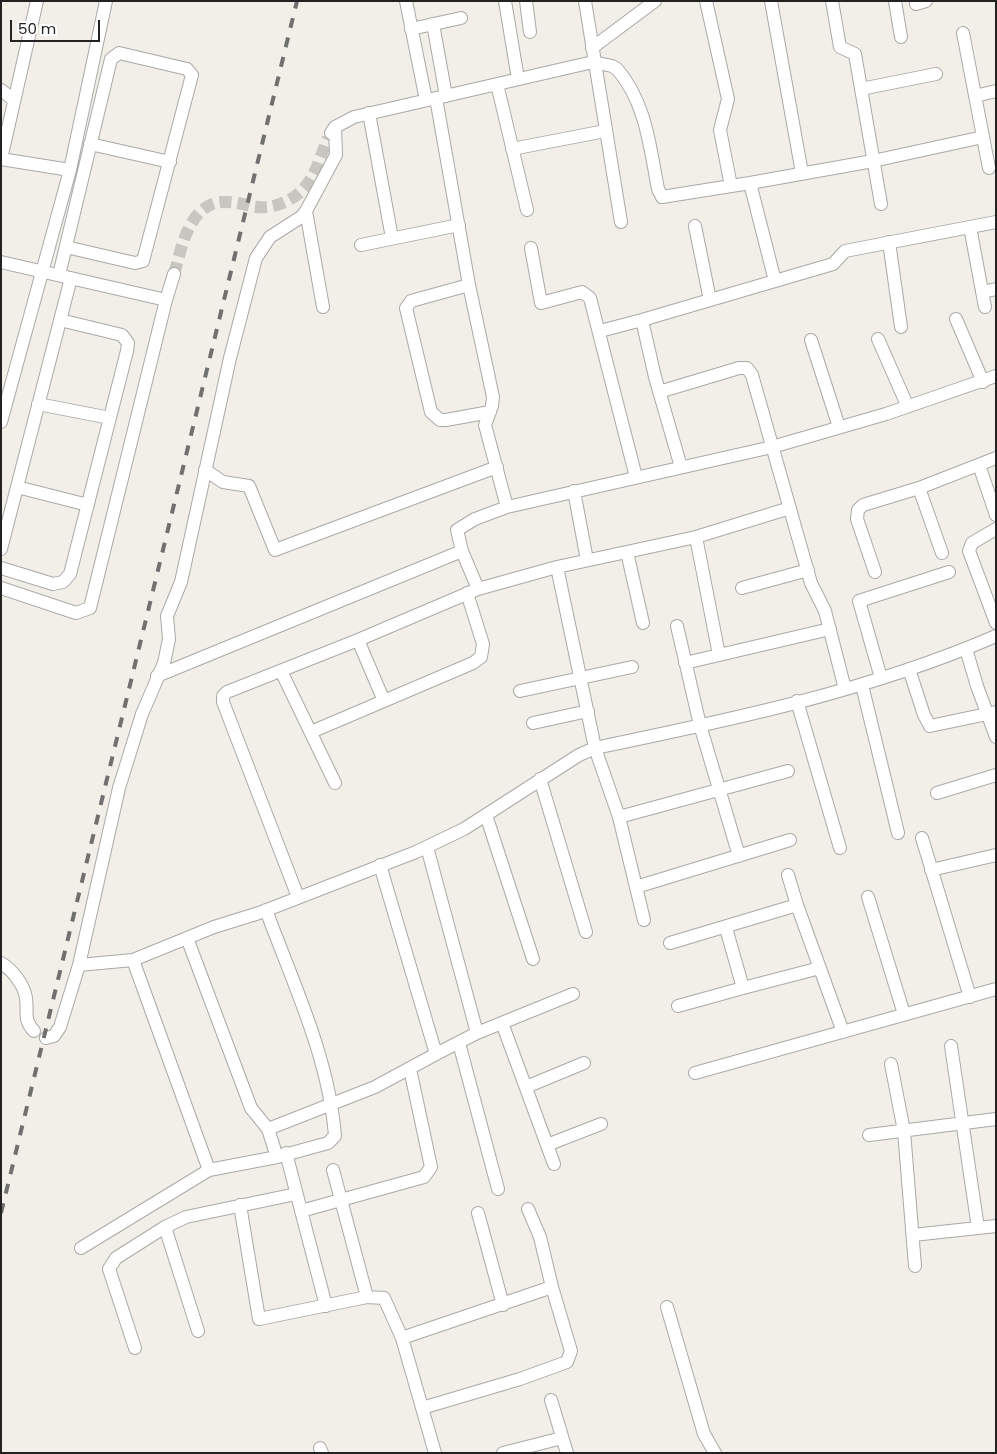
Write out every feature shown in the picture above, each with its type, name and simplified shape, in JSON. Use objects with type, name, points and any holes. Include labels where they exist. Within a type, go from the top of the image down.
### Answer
[{"type":"street","points":[[37,1],[1,159],[70,170]]},
{"type":"street","points":[[1,422],[70,170],[106,1]]},
{"type":"street","points":[[406,1],[411,29],[436,98]]},
{"type":"street","points":[[505,1],[518,79]]},
{"type":"street","points":[[526,1],[530,32]]},
{"type":"street","points":[[585,1],[593,62],[621,222]]},
{"type":"street","points":[[592,48],[656,1]]},
{"type":"street","points":[[706,1],[728,100],[720,130],[731,186]]},
{"type":"street","points":[[771,1],[802,174]]},
{"type":"street","points":[[832,1],[840,47],[855,54],[881,204]]},
{"type":"street","points":[[895,1],[901,37]]},
{"type":"street","points":[[411,29],[461,18]]},
{"type":"street","points":[[433,24],[436,98],[469,285],[492,397],[490,412],[485,425],[507,507]]},
{"type":"street","points":[[963,32],[989,168]]},
{"type":"street","points":[[1,549],[60,320],[66,247],[111,59],[115,54],[119,53],[187,69],[192,75],[143,261],[134,263],[66,247]]},
{"type":"street","points":[[46,1038],[54,1036],[60,1027],[79,965],[119,788],[142,714],[164,663],[168,639],[167,616],[181,582],[230,358],[256,258],[270,236],[301,217],[306,211],[336,155],[332,132],[354,117],[593,62],[617,69],[638,105],[645,125],[658,189],[662,197],[873,161],[983,136]]},
{"type":"street","points":[[861,89],[936,74]]},
{"type":"street","points":[[497,84],[527,210]]},
{"type":"street","points":[[1,90],[14,100]]},
{"type":"street","points":[[975,96],[996,91]]},
{"type":"street","points":[[369,113],[392,238]]},
{"type":"street","points":[[512,149],[605,131]]},
{"type":"street","points":[[90,144],[170,162]]},
{"type":"street","points":[[750,183],[775,280]]},
{"type":"street","points":[[306,211],[323,307]]},
{"type":"street","points":[[600,331],[832,264],[845,251],[996,222]]},
{"type":"street","points":[[361,245],[458,225]]},
{"type":"street","points":[[695,226],[710,300]]},
{"type":"street","points":[[970,227],[985,307]]},
{"type":"street","points":[[888,242],[901,327]]},
{"type":"street","points":[[531,248],[541,302],[582,292],[590,298],[636,477]]},
{"type":"street","points":[[1,262],[166,300]]},
{"type":"street","points":[[1,588],[76,613],[90,608],[174,274]]},
{"type":"street","points":[[469,285],[411,301],[406,308],[431,412],[440,420],[490,412]]},
{"type":"street","points":[[982,292],[996,289]]},
{"type":"street","points":[[956,319],[983,382]]},
{"type":"street","points":[[1,568],[53,584],[63,582],[70,574],[128,343],[122,335],[60,320]]},
{"type":"street","points":[[642,320],[659,392],[681,467]]},
{"type":"street","points":[[878,338],[907,405]]},
{"type":"street","points":[[811,340],[839,428]]},
{"type":"street","points":[[659,392],[739,368],[747,368],[752,374],[811,583],[825,611],[845,689]]},
{"type":"street","points":[[311,732],[473,663],[481,657],[483,644],[457,530],[475,518],[507,507],[772,447],[886,414],[907,405],[983,382],[996,376]]},
{"type":"street","points":[[38,404],[110,418]]},
{"type":"street","points":[[875,572],[857,519],[858,510],[863,505],[919,488],[996,458]]},
{"type":"street","points":[[979,464],[996,515]]},
{"type":"street","points":[[205,470],[223,482],[249,486],[275,550],[497,467]]},
{"type":"street","points":[[17,487],[88,505]]},
{"type":"street","points":[[919,488],[942,553]]},
{"type":"street","points":[[574,491],[587,560]]},
{"type":"street","points":[[298,897],[223,702],[223,696],[234,688],[281,672],[472,591],[557,567],[696,537],[790,508]]},
{"type":"street","points":[[996,529],[972,544],[968,551],[996,623]]},
{"type":"street","points":[[696,537],[719,655]]},
{"type":"street","points":[[157,676],[462,551]]},
{"type":"street","points":[[628,552],[643,623]]},
{"type":"street","points":[[557,567],[595,748],[619,817],[644,920]]},
{"type":"street","points":[[742,588],[808,570]]},
{"type":"street","points":[[881,678],[859,601],[949,572]]},
{"type":"street","points":[[677,626],[700,725],[739,856]]},
{"type":"street","points":[[685,663],[830,629]]},
{"type":"street","points":[[79,965],[134,960],[427,847],[464,830],[579,754],[595,748],[700,725],[862,685],[966,649],[996,636]]},
{"type":"street","points":[[358,640],[384,701]]},
{"type":"street","points":[[966,649],[991,713],[996,737]]},
{"type":"street","points":[[520,691],[632,667]]},
{"type":"street","points":[[909,669],[924,715],[930,726],[991,713]]},
{"type":"street","points":[[281,672],[335,783]]},
{"type":"street","points":[[862,685],[898,833]]},
{"type":"street","points":[[797,701],[840,848]]},
{"type":"street","points":[[533,723],[588,711]]},
{"type":"street","points":[[619,817],[788,771]]},
{"type":"street","points":[[937,793],[996,775]]},
{"type":"street","points":[[540,779],[586,932]]},
{"type":"street","points":[[486,815],[533,959]]},
{"type":"street","points":[[922,838],[970,997]]},
{"type":"street","points":[[636,887],[790,840]]},
{"type":"street","points":[[427,847],[477,1033]]},
{"type":"street","points":[[931,870],[996,854]]},
{"type":"street","points":[[380,865],[436,1054]]},
{"type":"street","points":[[788,875],[843,1032]]},
{"type":"street","points":[[868,897],[904,1014]]},
{"type":"street","points":[[670,943],[726,928],[797,905]]},
{"type":"street","points":[[81,1248],[209,1170],[328,1143],[335,1136],[332,1104],[317,1048],[266,910]]},
{"type":"street","points":[[726,928],[743,988]]},
{"type":"street","points":[[187,938],[251,1108],[268,1129],[281,1155],[296,1194],[326,1306]]},
{"type":"street","points":[[134,960],[209,1170]]},
{"type":"street","points":[[1,963],[15,975],[26,999],[26,1020],[34,1031]]},
{"type":"street","points":[[678,1006],[820,968]]},
{"type":"street","points":[[694,1073],[996,990]]},
{"type":"street","points":[[268,1129],[375,1087],[477,1033],[573,994]]},
{"type":"street","points":[[502,1023],[554,1164]]},
{"type":"street","points":[[459,1043],[498,1189]]},
{"type":"street","points":[[951,1046],[978,1228]]},
{"type":"street","points":[[526,1087],[584,1063]]},
{"type":"street","points":[[891,1064],[904,1131],[915,1266]]},
{"type":"street","points":[[301,1211],[341,1202],[424,1177],[431,1167],[410,1069]]},
{"type":"street","points":[[868,1135],[996,1119]]},
{"type":"street","points":[[547,1145],[601,1124]]},
{"type":"street","points":[[333,1170],[367,1297]]},
{"type":"street","points":[[136,1348],[109,1269],[116,1258],[165,1227],[186,1217],[296,1194]]},
{"type":"street","points":[[240,1205],[260,1319],[367,1297],[384,1298],[402,1338],[435,1453]]},
{"type":"street","points":[[422,1408],[520,1379],[567,1362],[571,1351],[552,1287],[540,1237],[528,1208]]},
{"type":"street","points":[[478,1213],[503,1305]]},
{"type":"street","points":[[913,1235],[996,1226]]},
{"type":"street","points":[[165,1227],[198,1331]]},
{"type":"street","points":[[402,1338],[552,1287]]},
{"type":"street","points":[[667,1308],[704,1434],[715,1453]]},
{"type":"street","points":[[551,1400],[566,1453]]},
{"type":"street","points":[[503,1453],[562,1438]]},
{"type":"tunnel","points":[[174,274],[186,235],[195,218],[202,210],[220,202],[268,207],[292,198],[310,180],[328,138]]},
{"type":"railway","points":[[1,1213],[297,1]]}]
